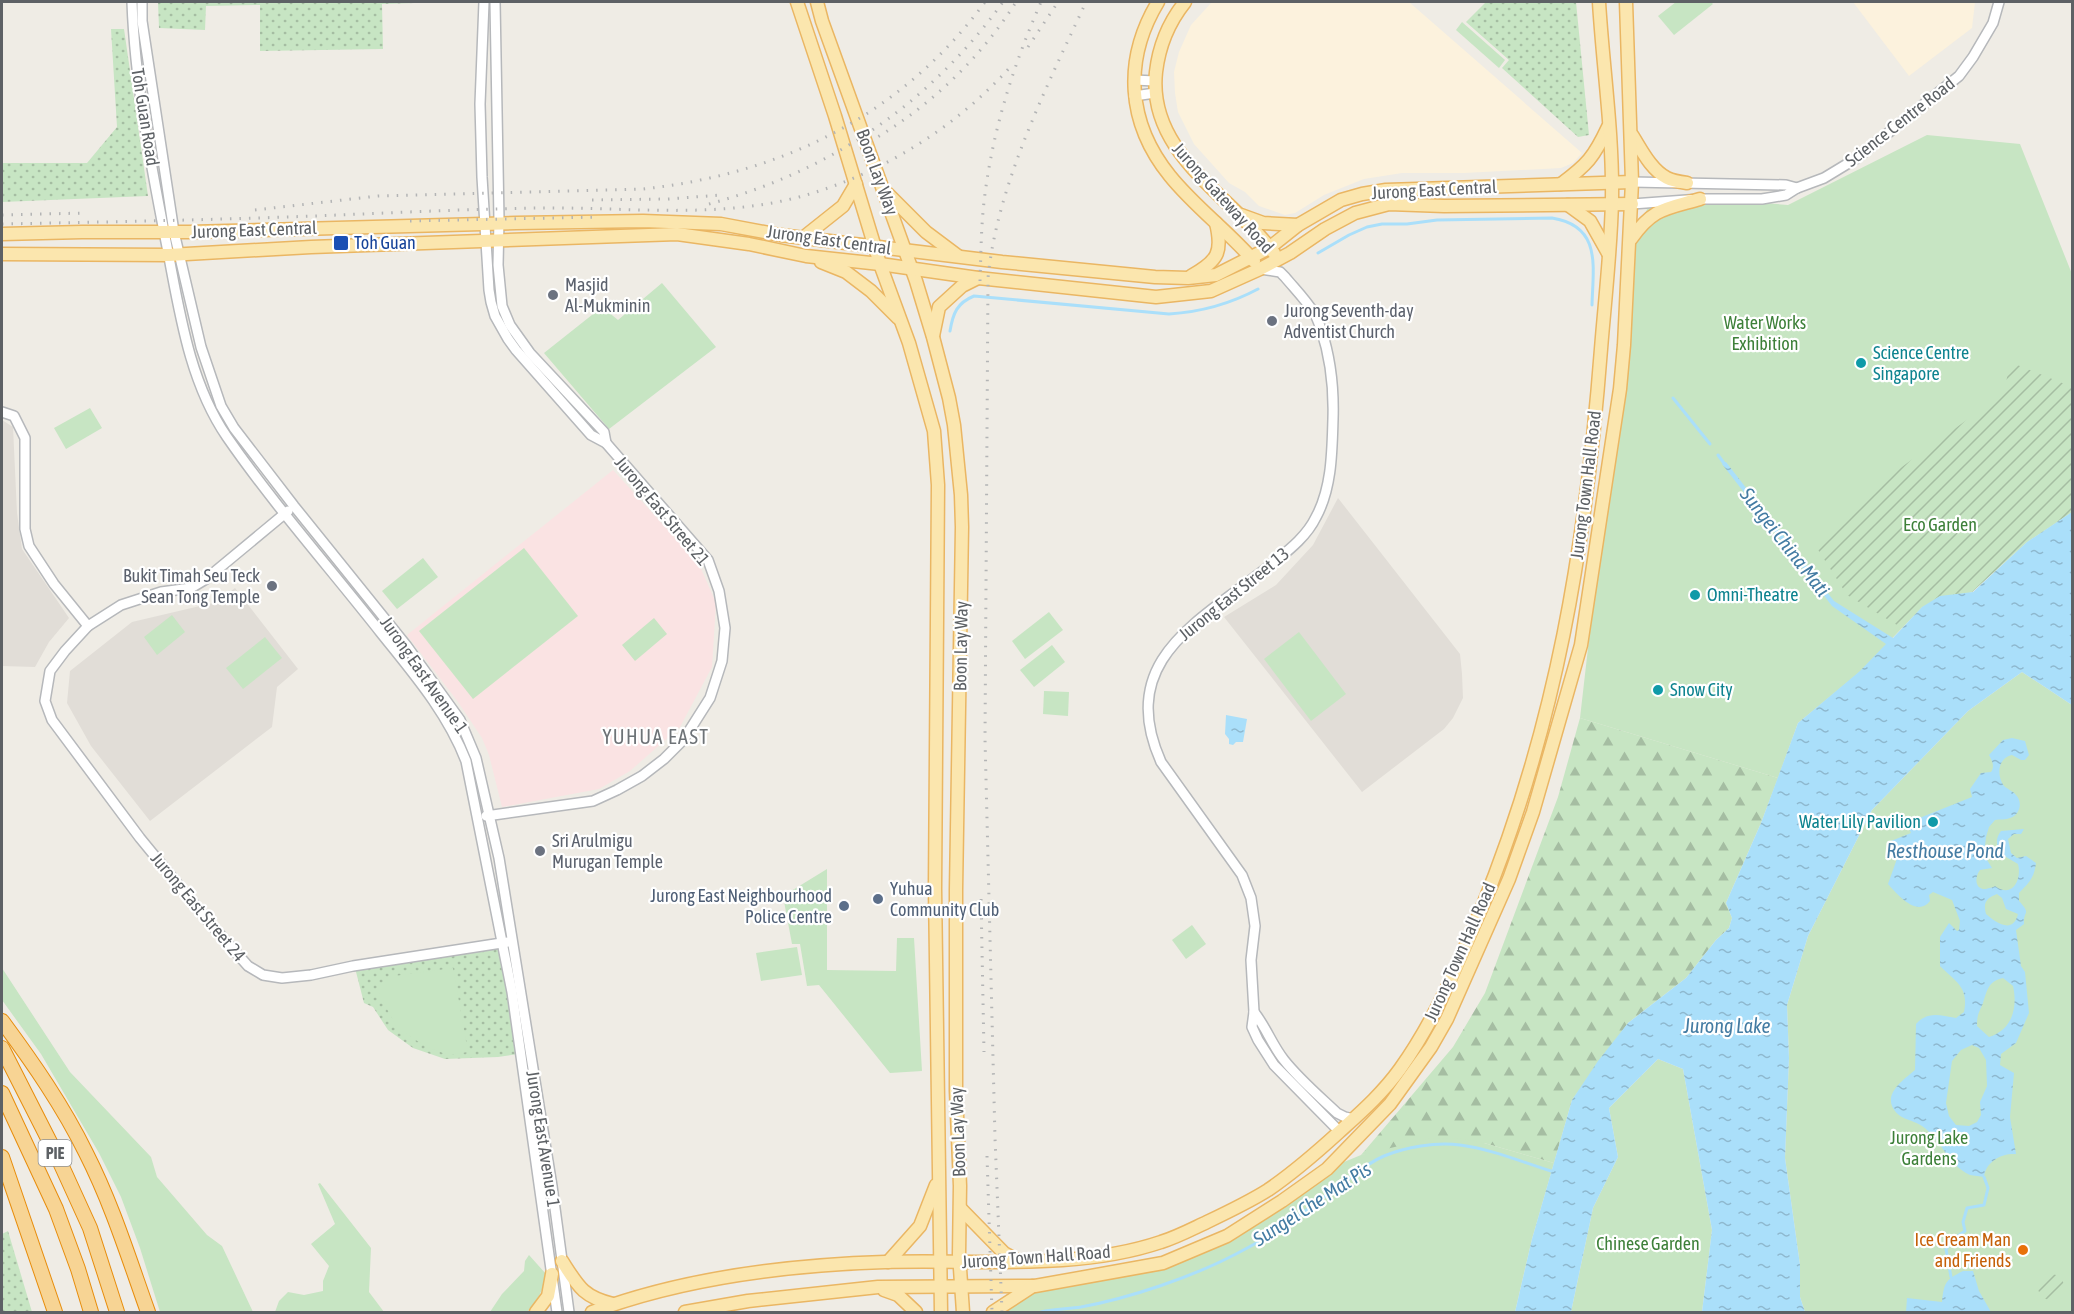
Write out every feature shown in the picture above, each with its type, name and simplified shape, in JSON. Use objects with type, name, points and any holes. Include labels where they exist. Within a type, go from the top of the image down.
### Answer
[{"type":"highway","points":[[2,1021],[39,1073],[87,1154],[111,1210],[146,1309]]},
{"type":"highway","name":"PIE","points":[[2,1048],[59,1160],[90,1228],[117,1312]]},
{"type":"highway","name":"PIE","points":[[2,1093],[56,1209],[91,1312]]},
{"type":"highway","points":[[2,1157],[55,1312]]},
{"type":"main road","name":"Boon Lay Way","points":[[796,2],[880,264],[909,343],[933,430],[938,485],[935,889],[941,1312]]},
{"type":"main road","name":"Boon Lay Way","points":[[817,2],[912,268],[951,407],[961,499],[956,1091],[961,1209],[960,1288],[963,1312]]},
{"type":"main road","name":"Jurong Gateway Road","points":[[1158,2],[1142,38],[1136,61],[1134,96],[1138,115],[1151,148],[1170,177],[1260,269]]},
{"type":"main road","name":"Jurong Gateway Road","points":[[1185,2],[1176,13],[1157,59],[1155,87],[1162,122],[1172,143],[1189,165],[1269,248],[1279,266]]},
{"type":"main road","name":"Jurong Town Hall Road","points":[[592,1312],[652,1294],[730,1277],[817,1266],[1090,1257],[1150,1245],[1171,1238],[1234,1209],[1269,1190],[1340,1132],[1376,1098],[1400,1069],[1440,1006],[1496,874],[1528,781],[1562,649],[1584,517],[1596,405],[1612,204],[1610,124],[1599,2]]},
{"type":"main road","name":"Jurong Town Hall Road","points":[[685,1312],[748,1300],[878,1287],[1035,1286],[1163,1263],[1227,1236],[1327,1169],[1389,1104],[1431,1047],[1471,968],[1509,879],[1533,812],[1581,645],[1620,389],[1632,204],[1626,2]]},
{"type":"main road","points":[[1560,184],[1589,162],[1610,124]]},
{"type":"main road","points":[[1631,134],[1659,172],[1667,178],[1687,183]]},
{"type":"main road","name":"Jurong East Central","points":[[2,234],[643,221],[721,224],[875,247],[1155,277],[1188,278],[1216,275],[1269,248],[1298,225],[1341,200],[1362,194],[1386,190],[1632,182]]},
{"type":"main road","points":[[804,237],[843,206],[856,184]]},
{"type":"main road","points":[[883,189],[926,232],[959,256]]},
{"type":"main road","points":[[1630,240],[1643,222],[1655,213],[1700,199]]},
{"type":"main road","name":"Jurong East Central","points":[[2,254],[174,255],[311,247],[677,234],[748,244],[806,256],[978,278],[1156,297],[1211,291],[1260,269],[1279,266],[1325,229],[1355,213],[1389,204],[1444,206],[1632,204]]},
{"type":"main road","points":[[1567,204],[1590,221],[1608,254]]},
{"type":"main road","points":[[1239,215],[1263,224],[1298,225]]},
{"type":"main road","points":[[1188,278],[1210,264],[1218,252],[1220,240],[1215,222]]},
{"type":"main road","points":[[806,256],[846,272],[871,291],[901,321]]},
{"type":"main road","points":[[933,337],[939,307],[962,286],[978,278]]},
{"type":"main road","points":[[1544,724],[1553,722],[1559,724]]},
{"type":"main road","points":[[1452,976],[1459,978],[1471,968]]},
{"type":"main road","points":[[1340,1132],[1346,1135],[1362,1133]]},
{"type":"main road","points":[[888,1262],[920,1226],[938,1178]]},
{"type":"main road","points":[[961,1209],[1004,1253],[1019,1261]]},
{"type":"main road","points":[[562,1261],[581,1290],[599,1301],[614,1304]]},
{"type":"main road","points":[[536,1312],[548,1296],[552,1274]]},
{"type":"main road","points":[[993,1312],[1035,1286]]},
{"type":"main road","points":[[878,1287],[897,1295],[916,1312]]},
{"type":"street","name":"Toh Guan Road","points":[[132,2],[137,74],[169,232]]},
{"type":"street","name":"Toh Guan Road","points":[[142,2],[142,21],[169,232]]},
{"type":"street","name":"Jurong East Street 21","points":[[478,817],[593,801],[642,776],[684,739],[710,698],[722,661],[725,628],[719,591],[708,560],[606,443],[604,432],[530,353],[510,325],[501,298],[492,241],[485,224],[480,104],[484,2]]},
{"type":"street","name":"Jurong East Street 21","points":[[492,241],[499,223],[495,2]]},
{"type":"street","name":"Science Centre Road","points":[[1632,204],[1700,199],[1762,199],[1786,195],[1797,188],[1824,178],[1857,158],[1950,85],[1973,57],[1993,22],[1999,2]]},
{"type":"street","points":[[1134,80],[1155,87]]},
{"type":"street","points":[[1134,96],[1155,87]]},
{"type":"street","name":"Science Centre Road","points":[[1632,182],[1786,185],[1797,188]]},
{"type":"street","name":"Jurong East Avenue 1","points":[[169,232],[187,345],[202,389],[226,436],[441,711],[456,736],[466,761],[507,942],[569,1312]]},
{"type":"street","name":"Jurong East Avenue 1","points":[[174,255],[221,406],[234,428],[406,645],[460,720],[476,758],[490,815],[557,1312]]},
{"type":"street","name":"Jurong East Street 13","points":[[1279,266],[1315,314],[1331,363],[1334,390],[1333,445],[1326,490],[1316,518],[1299,541],[1264,571],[1183,632],[1164,654],[1152,680],[1147,710],[1151,738],[1161,762],[1242,875],[1251,898],[1255,926],[1251,960],[1254,1012],[1252,1027],[1274,1065],[1340,1132]]},
{"type":"street","points":[[2,412],[14,416],[25,438],[25,529],[29,546],[54,584],[88,626]]},
{"type":"street","name":"Jurong East Street 24","points":[[294,506],[206,579],[191,588],[161,592],[121,605],[88,626],[50,671],[45,700],[52,720],[147,848],[226,942],[248,966],[263,975],[282,978],[507,942]]},
{"type":"street","name":"Jurong East Street 13","points":[[1254,1012],[1290,1068],[1337,1113],[1345,1118],[1354,1119]]},
{"type":"shaded area","points":[[1212,2],[1409,2],[1582,153],[1573,163],[1561,168],[1464,173],[1402,173],[1364,179],[1324,195],[1295,213],[1285,215],[1259,206],[1245,192],[1229,183],[1194,144],[1178,112],[1174,72],[1179,52],[1191,25]]},
{"type":"shaded area","points":[[1853,2],[1975,2],[1972,28],[1909,76]]},
{"type":"shaded area","points":[[2,420],[13,427],[17,513],[22,549],[69,618],[49,642],[35,667],[2,666]]},
{"type":"shaded area","points":[[613,470],[699,564],[716,603],[712,667],[680,727],[630,771],[599,789],[502,807],[489,755],[482,738],[407,635]]},
{"type":"shaded area","points":[[1338,498],[1460,654],[1462,674],[1463,698],[1453,718],[1444,729],[1362,792],[1224,617],[1276,585],[1313,545]]},
{"type":"shaded area","points":[[235,588],[298,669],[277,687],[272,727],[150,821],[91,746],[67,703],[70,671],[132,622],[217,602]]},
{"type":"green space","points":[[158,2],[415,3],[382,4],[383,49],[260,51],[260,5],[206,6],[205,30],[159,28]]},
{"type":"green space","points":[[1486,2],[1576,2],[1589,135],[1578,137],[1502,68],[1509,60],[1466,22]]},
{"type":"green space","points":[[1676,2],[1711,2],[1713,4],[1674,35],[1658,16]]},
{"type":"green space","points":[[1462,22],[1505,60],[1499,68],[1456,30]]},
{"type":"green space","points":[[111,29],[124,29],[148,196],[2,202],[2,163],[87,163],[117,127]]},
{"type":"green space","name":"Water Works Exhibition","points":[[1927,135],[2020,144],[2072,274],[2072,512],[2027,542],[1972,592],[1922,607],[1861,671],[1798,723],[1778,778],[1580,718],[1635,238],[1650,202],[1693,197],[1788,205]]},
{"type":"green space","points":[[662,283],[716,347],[609,429],[544,353],[602,307],[618,320]]},
{"type":"green space","name":"Eco Garden","points":[[2010,362],[2072,387],[2072,512],[2027,542],[1972,592],[1940,596],[1922,607],[1902,628],[1847,595],[1815,545],[1838,525],[1892,465],[1899,469],[2004,393]]},
{"type":"green space","points":[[90,408],[102,428],[66,449],[54,428]]},
{"type":"green space","points":[[524,548],[578,616],[473,699],[419,631]]},
{"type":"green space","points":[[423,558],[438,577],[397,609],[382,591]]},
{"type":"green space","points":[[1049,612],[1063,630],[1025,659],[1012,641]]},
{"type":"green space","points":[[172,615],[185,632],[157,655],[144,637]]},
{"type":"green space","points":[[654,618],[667,634],[635,661],[622,645]]},
{"type":"green space","points":[[1299,632],[1346,694],[1311,721],[1264,659]]},
{"type":"green space","points":[[265,637],[282,658],[243,689],[226,668]]},
{"type":"green space","points":[[1052,645],[1065,662],[1034,687],[1020,670]]},
{"type":"green space","name":"Jurong Lake Gardens","points":[[2022,672],[2072,705],[2072,1312],[1805,1312],[1800,1297],[1800,1265],[1785,1158],[1789,1058],[1787,1005],[1808,936],[1872,810],[1968,711]]},
{"type":"green space","points":[[1044,691],[1069,692],[1068,716],[1043,714]]},
{"type":"green space","points":[[1580,718],[1778,778],[1726,903],[1732,918],[1729,928],[1716,940],[1686,978],[1628,1023],[1572,1100],[1554,1163],[1484,1143],[1361,1155],[1453,1047],[1485,993],[1558,797]]},
{"type":"green space","points":[[827,869],[827,970],[896,971],[897,938],[914,938],[922,1071],[890,1073],[819,985],[807,986],[800,944],[792,944],[783,896]]},
{"type":"green space","points":[[1192,925],[1206,944],[1186,959],[1172,940]]},
{"type":"green space","points":[[502,943],[503,970],[518,1054],[445,1059],[413,1048],[388,1030],[373,1007],[364,1003],[355,968]]},
{"type":"green space","points":[[797,947],[802,975],[761,981],[756,953]]},
{"type":"green space","points":[[2,968],[70,1072],[151,1157],[157,1177],[207,1235],[222,1246],[253,1312],[160,1312],[121,1197],[99,1153],[41,1054],[2,1000]]},
{"type":"green space","points":[[453,968],[468,1052],[448,1055],[425,1046],[397,1028],[377,990],[394,976]]},
{"type":"green space","name":"Chinese Garden","points":[[1658,1059],[1683,1069],[1712,1230],[1702,1312],[1571,1312],[1593,1208],[1618,1157],[1609,1108]]},
{"type":"green space","points":[[1458,1138],[1554,1163],[1532,1239],[1515,1312],[993,1312],[1022,1292],[1163,1263],[1227,1236],[1327,1169],[1361,1155],[1428,1139]]},
{"type":"green space","points":[[320,1183],[371,1248],[369,1292],[384,1312],[275,1312],[279,1301],[288,1292],[304,1295],[323,1291],[323,1281],[329,1266],[311,1244],[335,1224],[318,1184]]},
{"type":"green space","points":[[8,1231],[32,1312],[2,1312],[2,1234]]},
{"type":"green space","points":[[529,1255],[546,1274],[544,1285],[537,1299],[527,1312],[490,1312],[502,1294],[524,1271],[525,1261]]},
{"type":"green space","points":[[2051,1274],[2060,1278],[2064,1287],[2060,1296],[2051,1300],[2042,1296],[2038,1287],[2042,1278]]},
{"type":"water","name":"Jurong Lake","points":[[1726,462],[1834,601],[1893,638],[1922,607],[1940,596],[1973,592],[2027,542],[2072,512],[2072,705],[2022,672],[1968,711],[1872,810],[1808,936],[1787,1005],[1789,1058],[1785,1158],[1800,1265],[1800,1297],[1805,1312],[1702,1312],[1712,1230],[1683,1069],[1658,1059],[1609,1108],[1618,1157],[1593,1208],[1571,1312],[1515,1312],[1532,1239],[1572,1100],[1598,1061],[1628,1023],[1686,978],[1716,940],[1729,928],[1732,918],[1726,903],[1761,823],[1798,723],[1860,671],[1886,644],[1832,606],[1722,464]]},
{"type":"water","points":[[1226,715],[1247,719],[1243,742],[1229,744],[1229,739],[1225,734]]},
{"type":"water","name":"Resthouse Pond","points":[[2012,738],[2025,741],[2029,755],[2025,760],[2021,760],[2012,755],[2001,763],[1999,772],[2001,782],[2018,798],[2019,808],[2013,816],[1995,820],[1989,827],[1984,855],[1992,868],[1980,870],[1976,879],[1977,885],[1986,889],[1995,886],[2007,890],[2011,889],[2017,881],[2018,864],[2001,854],[1998,848],[1997,839],[2001,831],[2024,829],[2021,834],[2014,834],[2008,839],[2011,853],[2017,858],[2026,856],[2036,863],[2031,880],[2019,893],[2019,901],[2026,912],[2024,924],[2016,930],[2021,966],[2025,972],[2029,1013],[2016,1043],[2001,1054],[2000,1065],[2014,1073],[2010,1117],[2016,1154],[2005,1155],[1991,1162],[1984,1177],[1962,1171],[1929,1131],[1901,1117],[1892,1106],[1894,1090],[1915,1070],[1916,1024],[1929,1016],[1956,1018],[1964,1012],[1965,997],[1956,981],[1940,966],[1940,937],[1949,923],[1957,931],[1959,930],[1960,921],[1952,900],[1933,892],[1929,895],[1930,901],[1925,906],[1913,906],[1888,884],[1899,853],[1891,841],[1911,833],[1907,823],[1972,797],[1970,789],[1981,773],[1991,772],[1993,766],[1989,755],[2003,740]],"holes":[[[1997,894],[2002,898],[2006,909],[2018,914],[2012,924],[2003,925],[1986,914],[1986,901]],[[2003,978],[2013,986],[2014,1010],[2008,1024],[1997,1034],[1989,1037],[1977,1026],[1977,1019],[1989,987],[1998,979]],[[1972,1045],[1979,1048],[1986,1060],[1987,1086],[1980,1102],[1981,1115],[1977,1122],[1969,1126],[1956,1125],[1949,1116],[1946,1103],[1952,1061],[1961,1050]]]},
{"type":"water","points":[[1963,1271],[1973,1271],[1979,1291],[1991,1312],[1906,1312],[1907,1298],[1942,1302],[1946,1283]]},
{"type":"waterway","points":[[1318,253],[1349,235],[1367,227],[1382,224],[1407,224],[1437,220],[1552,218],[1568,222],[1579,229],[1587,239],[1593,262],[1592,305]]},
{"type":"waterway","points":[[950,331],[957,309],[963,302],[974,296],[1169,314],[1215,306],[1258,289]]},
{"type":"waterway","name":"Sungei China Mati","points":[[1673,398],[1710,444]]},
{"type":"waterway","name":"Sungei China Mati","points":[[1718,455],[1726,466]]},
{"type":"waterway","name":"Sungei Che Mat Pis","points":[[1041,1312],[1081,1307],[1120,1298],[1181,1279],[1219,1263],[1275,1232],[1371,1163],[1402,1150],[1431,1145],[1460,1145],[1495,1153],[1551,1171]]},
{"type":"waterway","points":[[1951,1277],[1946,1249],[1965,1231],[1963,1222],[1967,1208],[1984,1205],[1988,1188],[1984,1177]]},
{"type":"railway","points":[[255,210],[378,196],[643,189],[694,181],[743,169],[790,153],[835,132],[877,107],[916,77],[952,42],[985,2]]},
{"type":"railway","points":[[709,204],[754,190],[796,173],[874,129],[910,102],[943,72],[974,39],[1003,2]]},
{"type":"railway","points":[[862,146],[907,118],[948,84],[985,45],[1016,2]]},
{"type":"railway","points":[[980,281],[983,212],[992,150],[1021,50],[1041,2]]},
{"type":"railway","points":[[1028,47],[1058,2]]},
{"type":"railway","points":[[1002,1312],[995,1138],[985,739],[988,278],[993,243],[1013,172],[1040,102],[1086,2]]},
{"type":"railway","points":[[2,224],[236,219],[513,209],[703,210],[768,204],[829,188],[887,162],[941,129],[990,88],[1012,65]]},
{"type":"railway","points":[[592,200],[668,199],[721,195]]},
{"type":"railway","points":[[2,215],[85,213]]},
{"type":"railway","points":[[410,221],[599,217]]},
{"type":"railway","points":[[981,899],[984,1052]]},
{"type":"railway","points":[[987,1156],[992,1312]]},
{"type":"place","name":"Toh Guan","points":[[341,243]]},
{"type":"place","name":"Masjid Al-Mukminin","points":[[553,295]]},
{"type":"place","name":"Jurong Seventh-day Adventist Church","points":[[1272,321]]},
{"type":"place","name":"Science Centre Singapore","points":[[1861,363]]},
{"type":"place","name":"Bukit Timah Seu Teck Sean Tong Temple","points":[[272,586]]},
{"type":"place","name":"Omni-Theatre","points":[[1695,595]]},
{"type":"place","name":"Snow City","points":[[1658,690]]},
{"type":"place","name":"Water Lily Pavilion","points":[[1933,822]]},
{"type":"place","name":"Sri Arulmigu Murugan Temple","points":[[540,851]]},
{"type":"place","name":"Yuhua Community Club","points":[[878,899]]},
{"type":"place","name":"Jurong East Neighbourhood Police Centre","points":[[844,906]]},
{"type":"place","name":"Ice Cream Man and Friends","points":[[2023,1250]]},
{"type":"district","name":"YUHUA EAST","points":[[656,737]]}]
